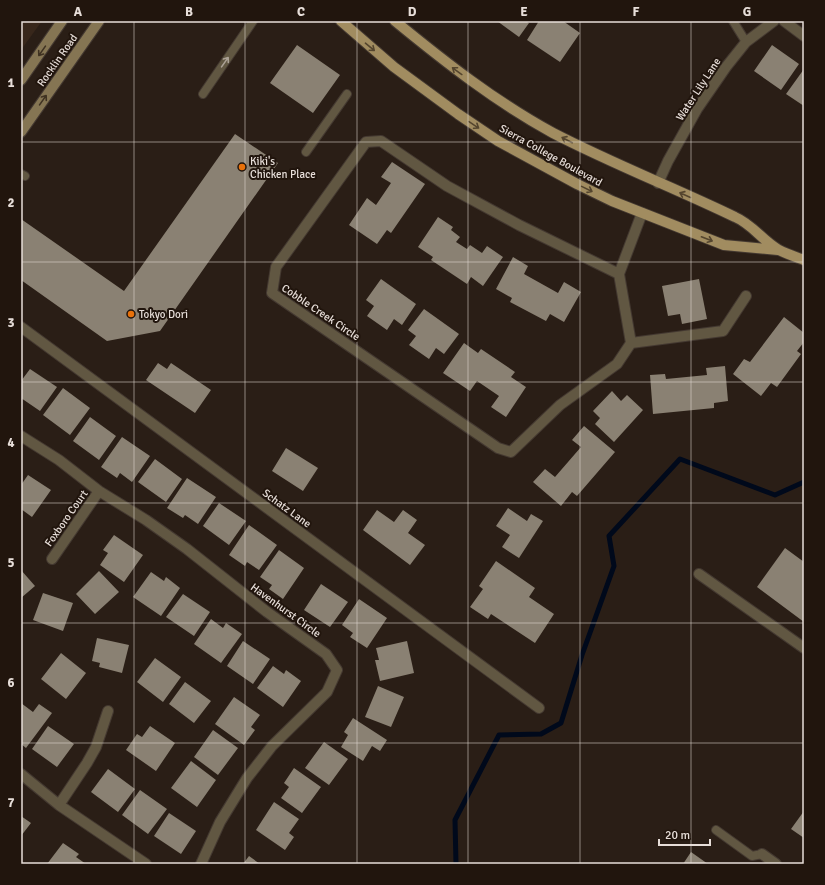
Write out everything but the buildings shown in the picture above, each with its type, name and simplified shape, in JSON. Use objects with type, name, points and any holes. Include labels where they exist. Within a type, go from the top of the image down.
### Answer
[{"type":"main road","name":"Rocklin Road","points":[[21,80],[62,21]]},
{"type":"main road","name":"Rocklin Road","points":[[21,132],[99,21]]},
{"type":"main road","name":"Sierra College Boulevard","points":[[341,21],[389,63],[422,89],[498,141],[577,184],[612,201],[724,245],[778,250],[804,260]]},
{"type":"main road","name":"Sierra College Boulevard","points":[[395,21],[443,61],[516,111],[580,146],[658,183],[737,217],[778,250]]},
{"type":"street","name":"Water Lily Lane","points":[[658,183],[670,157],[697,109],[726,67],[746,42],[774,21]]},
{"type":"street","points":[[784,21],[804,36]]},
{"type":"street","name":"Cobble Creek Circle","points":[[619,274],[447,186],[381,141],[366,142],[276,267],[272,293],[498,448],[511,452],[560,405],[617,364],[631,343]]},
{"type":"street","points":[[642,213],[619,274],[631,343],[723,331],[746,296]]},
{"type":"street","name":"Schatz Lane","points":[[21,328],[539,708]]},
{"type":"street","name":"Havenhurst Circle","points":[[21,436],[59,460],[99,490],[146,520],[187,549],[267,612],[326,654],[337,670],[327,692],[272,746],[247,778],[220,822],[201,864]]},
{"type":"street","name":"Foxboro Court","points":[[52,559],[99,490]]},
{"type":"street","points":[[699,574],[804,648]]},
{"type":"street","points":[[59,805],[96,747],[108,711]]},
{"type":"street","points":[[21,774],[59,805],[146,864]]},
{"type":"street","points":[[762,854],[776,864]]},
{"type":"lane","points":[[203,94],[253,21]]},
{"type":"lane","points":[[733,21],[746,42]]},
{"type":"lane","points":[[306,152],[347,94]]},
{"type":"lane","points":[[716,830],[752,856],[762,854]]},
{"type":"shaded area","points":[[21,21],[42,21],[21,50]]},
{"type":"waterway","points":[[456,864],[455,820],[499,735],[541,734],[561,723],[582,655],[614,566],[609,536],[680,459],[775,495],[804,482]]},
{"type":"place","name":"Kiki's Chicken Place","points":[[242,167]]},
{"type":"place","name":"Tokyo Dori","points":[[131,314]]}]
